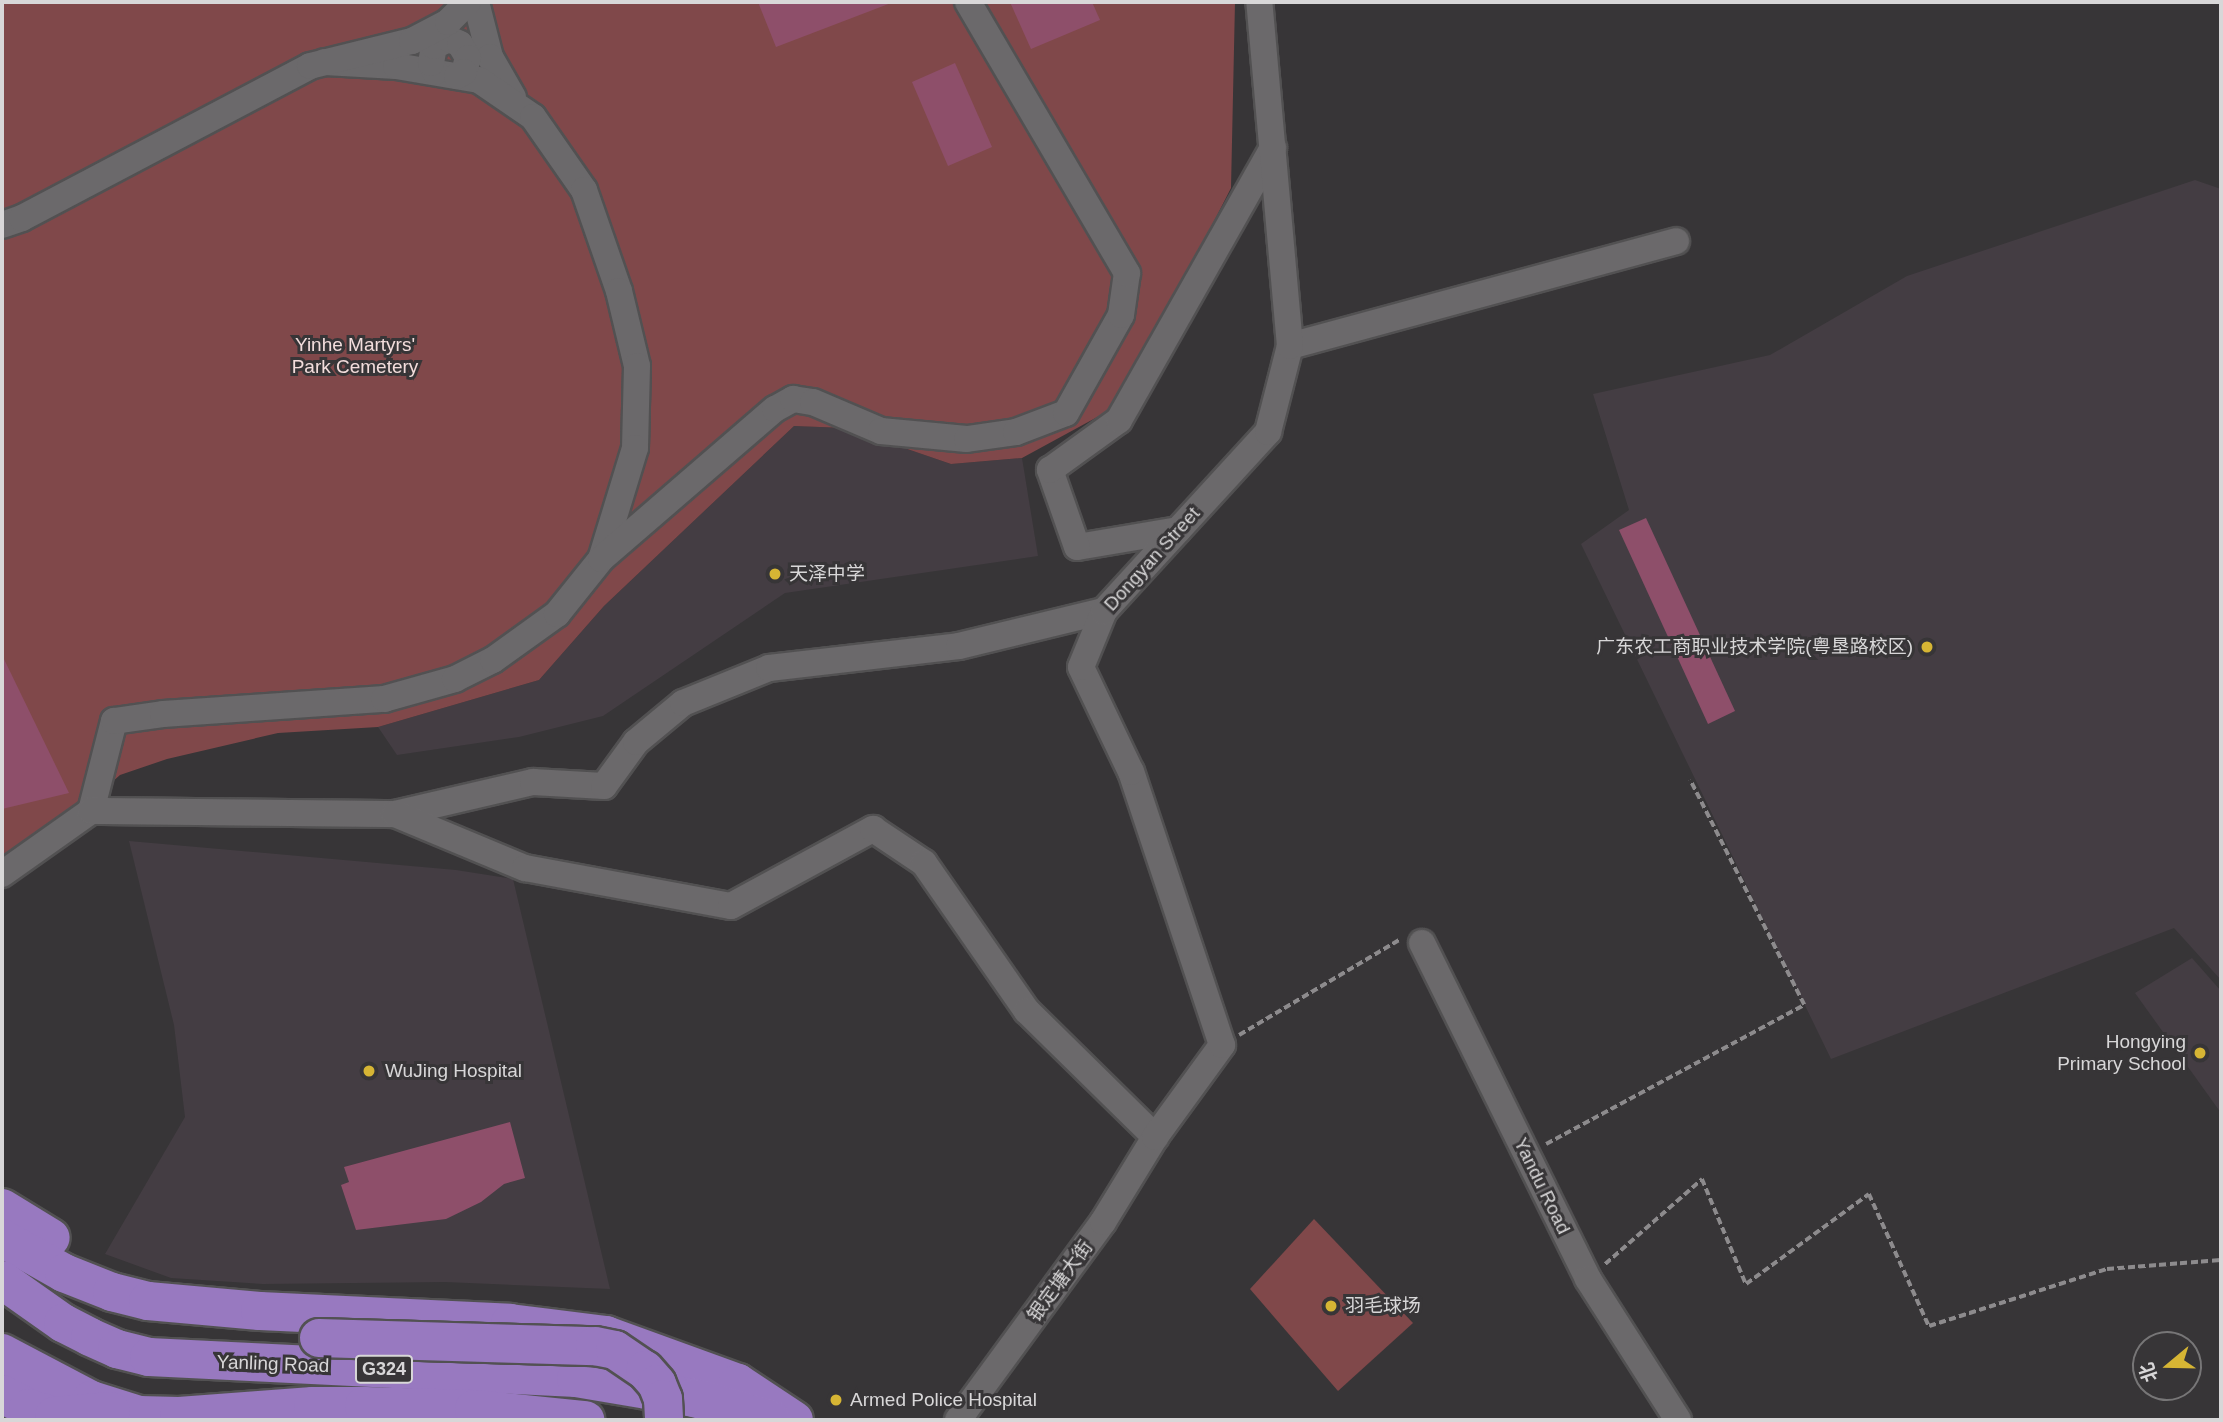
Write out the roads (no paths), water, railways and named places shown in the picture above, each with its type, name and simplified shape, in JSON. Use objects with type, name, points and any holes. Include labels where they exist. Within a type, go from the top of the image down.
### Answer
[{"type":"highway","points":[[2,1208],[35,1230],[125,1274],[170,1292],[222,1306]]},
{"type":"highway","points":[[2,1238],[64,1273],[112,1292],[148,1301],[510,1323],[606,1335],[738,1383],[794,1420]]},
{"type":"highway","points":[[6,1283],[76,1311],[136,1329],[201,1335],[595,1346],[615,1350],[645,1370],[657,1384],[663,1399],[664,1420]]},
{"type":"highway","name":"Yanling Road","points":[[6,1283],[63,1323],[90,1337],[117,1349],[149,1357],[576,1378],[694,1398],[771,1420]]},
{"type":"highway","name":"Yanling Road","points":[[2,1353],[123,1415],[250,1417],[313,1406],[410,1407],[474,1409],[585,1420]]},
{"type":"highway","points":[[13,1409],[54,1416],[123,1415]]},
{"type":"street","points":[[325,62],[396,65],[441,49],[468,2]]},
{"type":"street","points":[[476,2],[490,57],[498,76],[520,107]]},
{"type":"street","points":[[91,811],[114,721],[163,714],[384,699],[454,679],[493,660],[557,614],[601,559],[775,409],[793,399],[813,402],[881,431],[967,439],[1016,432],[1066,413],[1121,315],[1127,273],[968,2]]},
{"type":"street","name":"Dongyan Street","points":[[1155,1137],[1222,1045],[1131,772],[1081,667],[1104,611],[1268,432],[1290,346],[1259,2]]},
{"type":"street","points":[[2,225],[22,218],[310,66],[441,49],[479,80],[533,117],[584,190],[619,290],[637,366],[635,448],[601,559]]},
{"type":"street","points":[[1178,530],[1077,547],[1049,470],[1119,419],[1273,148]]},
{"type":"street","points":[[1290,346],[1676,241]]},
{"type":"street","points":[[2,874],[91,811],[395,814],[533,782],[604,786],[636,742],[683,703],[769,668],[959,646],[1104,611]]},
{"type":"street","points":[[395,814],[525,868],[731,906],[873,829],[924,863],[1027,1011],[1155,1137]]},
{"type":"street","name":"Yandu Road","points":[[1414,940],[1588,1279],[1678,1420]]},
{"type":"street","name":"银定塘大街","points":[[958,1420],[1103,1222],[1155,1137]]},
{"type":"place","name":"天泽中学","points":[[775,574]]},
{"type":"place","name":"广东农工商职业技术学院(粤垦路校区)","points":[[1927,647]]},
{"type":"place","name":"Hongying Primary School","points":[[2200,1053]]},
{"type":"place","name":"WuJing Hospital","points":[[369,1071]]},
{"type":"place","name":"羽毛球场","points":[[1331,1306]]},
{"type":"place","name":"Armed Police Hospital","points":[[836,1400]]},
{"type":"park label","name":"Yinhe Martyrs' Park Cemetery","points":[[355,356]]}]
